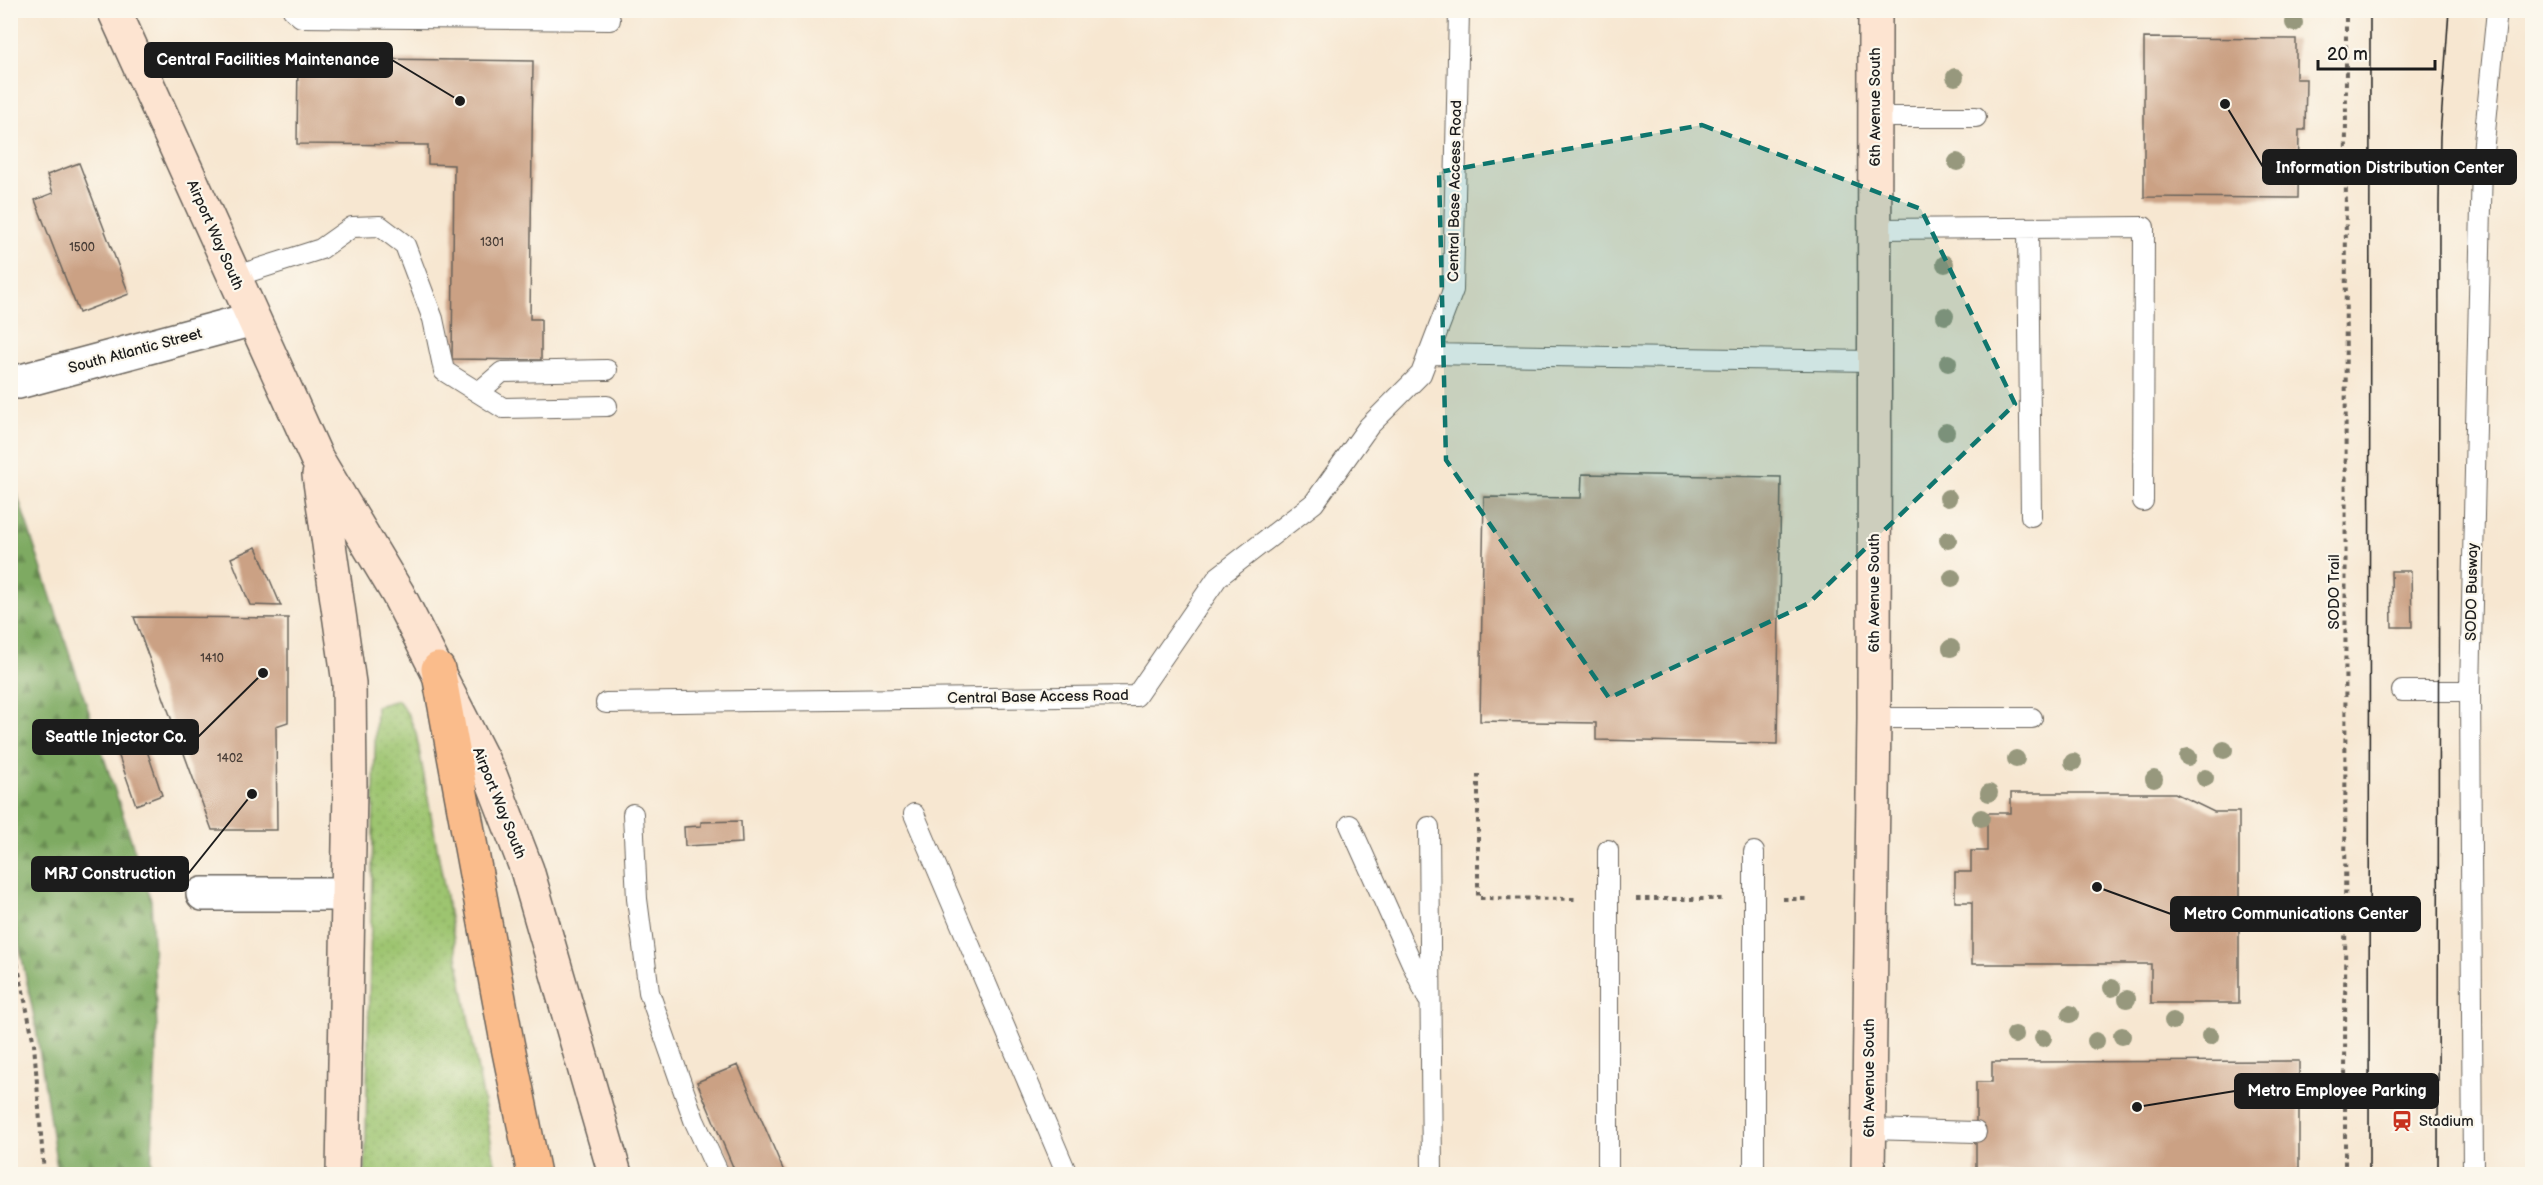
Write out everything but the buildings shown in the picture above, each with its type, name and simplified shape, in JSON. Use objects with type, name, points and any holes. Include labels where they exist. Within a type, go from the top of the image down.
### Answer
[{"type":"highway","points":[[438,669],[507,1042],[534,1174]]},
{"type":"main road","name":"Airport Way South","points":[[114,10],[317,459],[398,594],[491,777],[527,870],[615,1174]]},
{"type":"main road","name":"6th Avenue South","points":[[1868,1174],[1874,718],[1875,10]]},
{"type":"main road","name":"Airport Way South","points":[[317,459],[349,683],[343,1174]]},
{"type":"street","name":"South Atlantic Street","points":[[18,382],[253,320]]},
{"type":"street","points":[[203,894],[348,894]]},
{"type":"lane","points":[[293,10],[301,17],[610,20]]},
{"type":"lane","name":"Central Base Access Road","points":[[606,703],[1136,696],[1218,577],[1314,503],[1369,426],[1421,374],[1453,290],[1460,10]]},
{"type":"lane","name":"SODO Busway","points":[[2473,1174],[2470,691],[2482,163],[2497,10]]},
{"type":"lane","points":[[1875,117],[1976,117]]},
{"type":"lane","points":[[233,277],[321,249],[352,228],[381,226],[405,245],[433,320],[444,371],[480,391],[503,408],[607,406]]},
{"type":"lane","points":[[1875,229],[2144,227],[2143,501]]},
{"type":"lane","points":[[2028,228],[2031,516]]},
{"type":"lane","points":[[1428,354],[1875,361]]},
{"type":"lane","points":[[480,391],[502,372],[608,370]]},
{"type":"lane","points":[[2402,691],[2470,691]]},
{"type":"lane","points":[[1874,718],[2032,718]]},
{"type":"lane","points":[[633,814],[637,899],[649,992],[694,1120],[719,1174]]},
{"type":"lane","points":[[914,814],[1067,1174]]},
{"type":"lane","points":[[1350,825],[1431,1007]]},
{"type":"lane","points":[[1429,826],[1432,1174]]},
{"type":"lane","points":[[1608,850],[1608,1174]]},
{"type":"lane","points":[[1754,852],[1754,1174]]},
{"type":"lane","points":[[1868,1129],[1976,1132]]},
{"type":"path","name":"SODO Trail","points":[[2345,1174],[2346,10]]},
{"type":"path","points":[[10,928],[34,1044],[44,1174]]},
{"type":"highlighted area","points":[[1702,125],[1921,209],[2015,404],[1809,603],[1609,698],[1446,460],[1439,172]]},
{"type":"green space","points":[[10,473],[151,900],[157,1028],[151,1174],[58,1174],[35,1022],[11,905]]},
{"type":"green space","points":[[398,700],[409,716],[416,733],[497,1174],[365,1174],[376,706]]},
{"type":"tram line","points":[[2369,1174],[2370,10]]},
{"type":"tram line","points":[[2438,1174],[2439,201],[2440,136],[2449,10]]},
{"type":"place","name":"Central Facilities Maintenance","points":[[460,101]]},
{"type":"place","name":"Information Distribution Center","points":[[2225,104]]},
{"type":"place","name":"Seattle Injector Co.","points":[[263,673]]},
{"type":"place","name":"MRJ Construction","points":[[252,794]]},
{"type":"place","name":"Metro Communications Center","points":[[2097,887]]},
{"type":"place","name":"Metro Employee Parking","points":[[2137,1107]]},
{"type":"place","name":"Stadium","points":[[2402,1121]]}]
